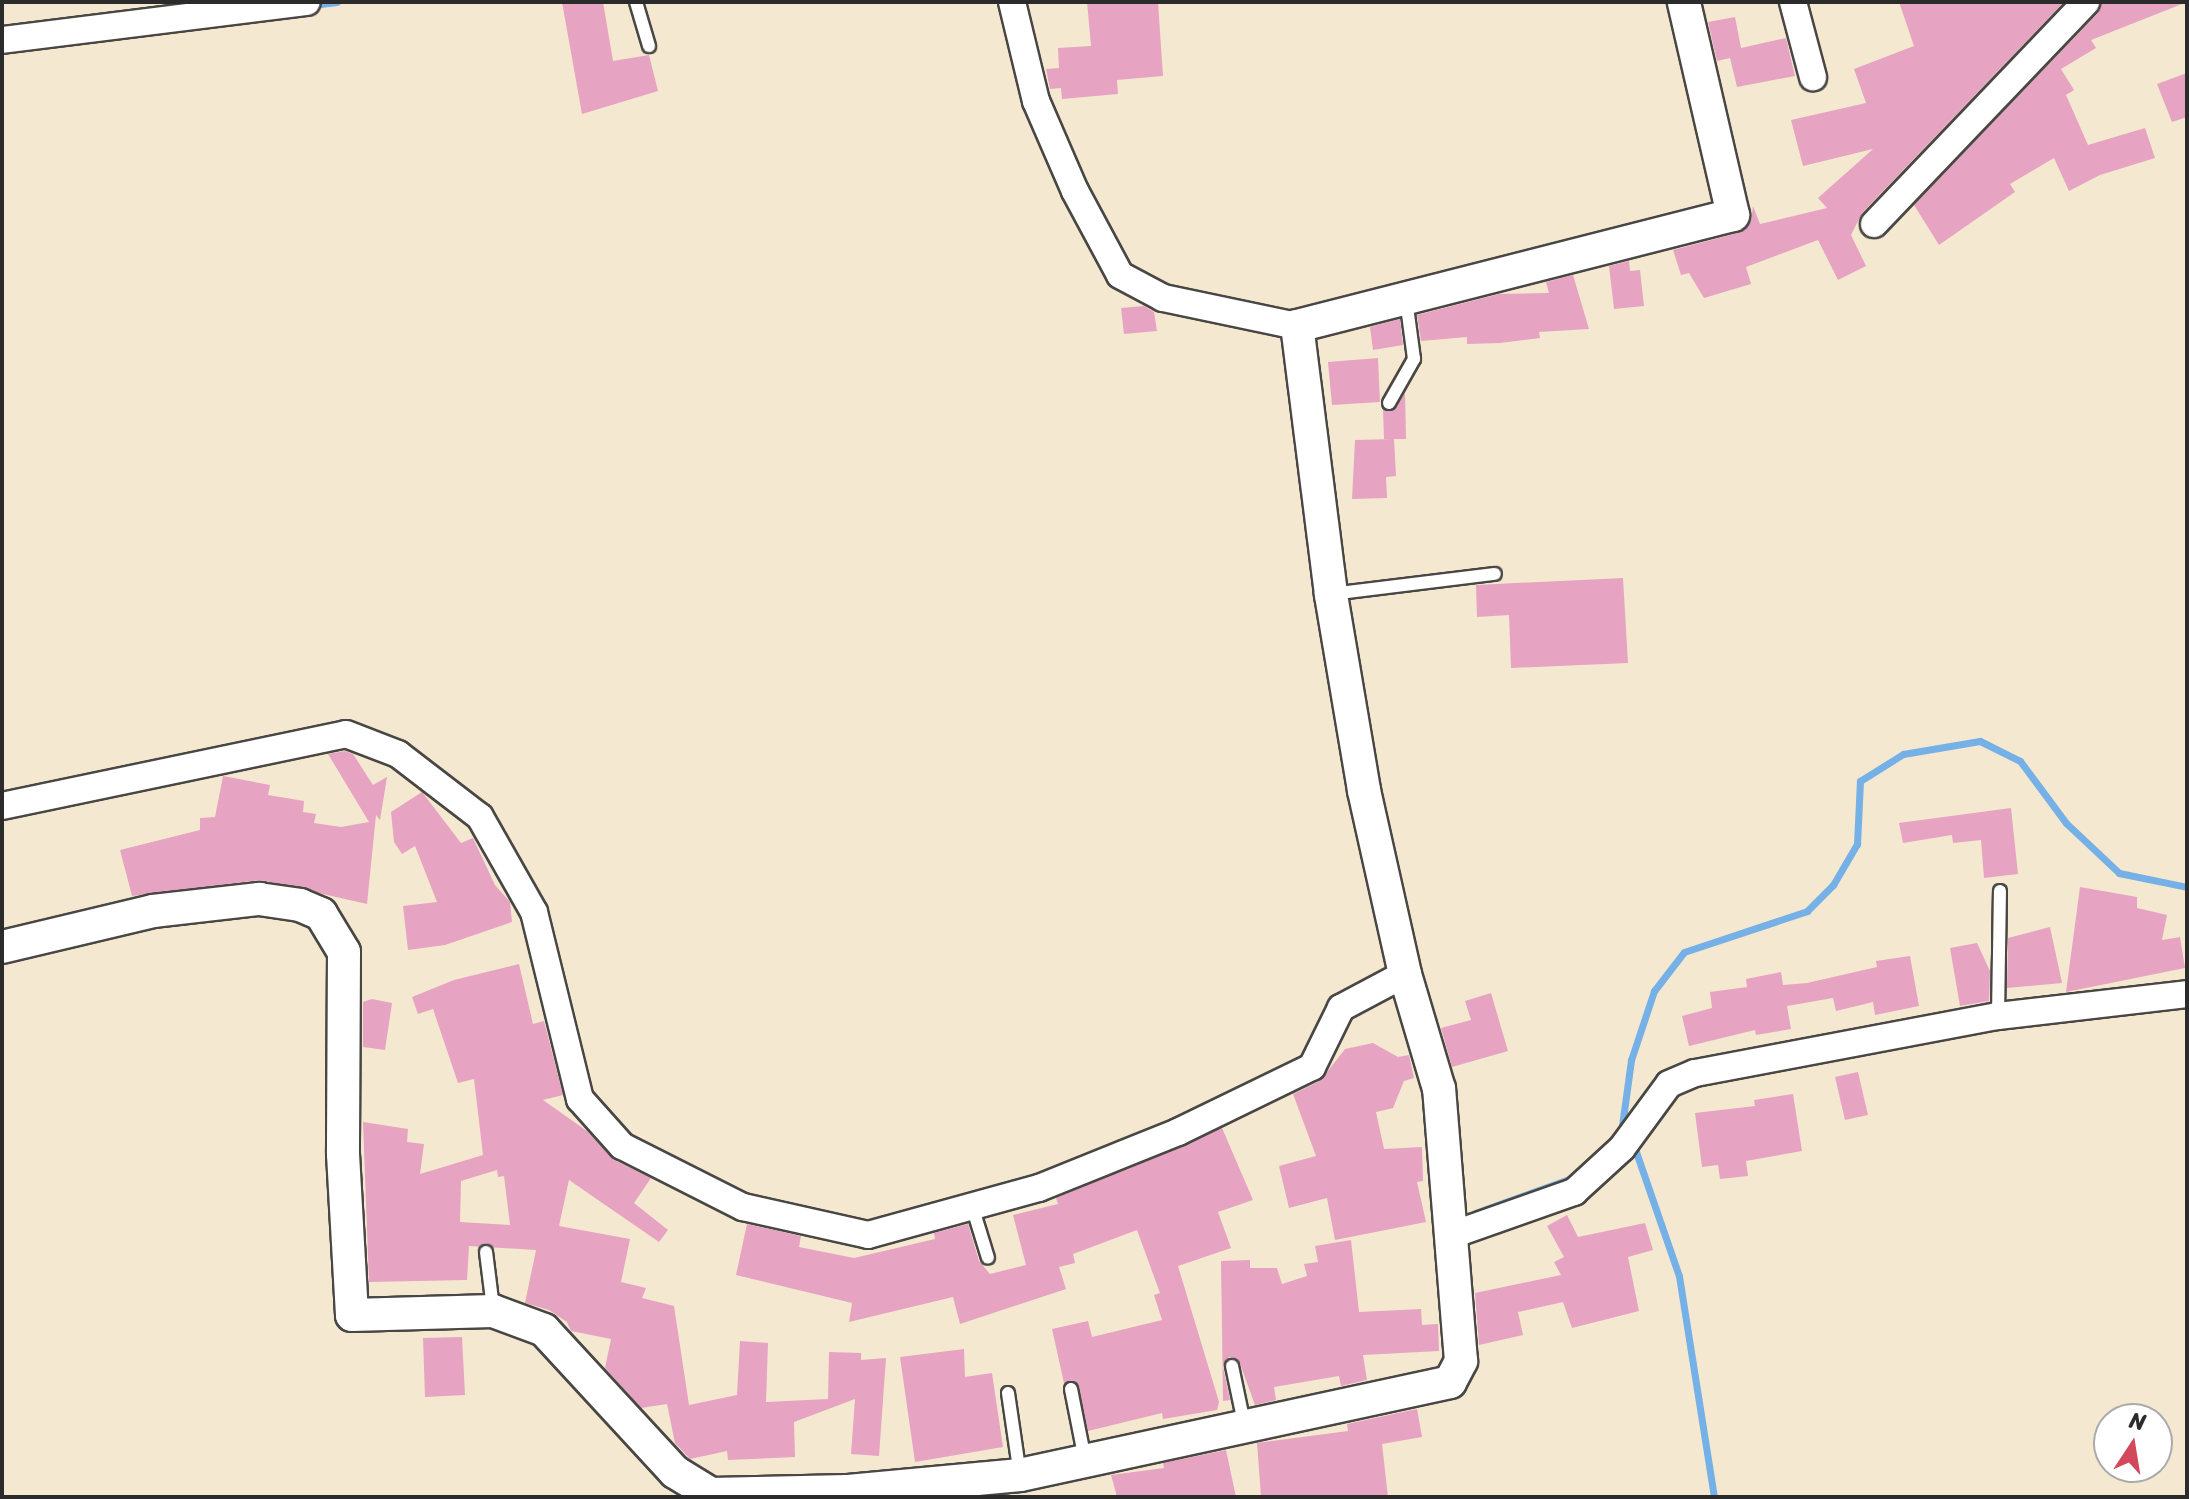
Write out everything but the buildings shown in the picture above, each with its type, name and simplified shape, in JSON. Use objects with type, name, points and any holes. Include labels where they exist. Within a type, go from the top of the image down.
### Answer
[{"type":"street","points":[[2,40],[307,2]]},
{"type":"street","points":[[1012,2],[1036,101],[1075,191],[1120,275],[1163,298],[1297,326],[1733,215],[1684,2]]},
{"type":"street","points":[[1793,2],[1813,77]]},
{"type":"street","points":[[1874,224],[2086,2]]},
{"type":"street","points":[[2,947],[153,911],[259,899],[300,905],[321,914],[344,952],[344,1184],[352,1315],[493,1311],[544,1330],[675,1472],[711,1494],[848,1491],[1020,1475],[1244,1423],[1450,1382],[1461,1361],[1439,1089],[1405,974],[1364,790],[1331,594],[1297,326]]},
{"type":"street","points":[[2,806],[346,734],[398,754],[480,817],[488,830],[534,912],[580,1099],[622,1146],[743,1207],[868,1235],[1039,1188],[1178,1132],[1312,1067],[1341,1008],[1405,974]]},
{"type":"street","points":[[1449,1236],[1574,1192],[1622,1148],[1669,1084],[1695,1073],[1998,1016],[2187,994]]},
{"type":"lane","points":[[636,2],[649,46]]},
{"type":"lane","points":[[1389,403],[1414,359],[1406,296]]},
{"type":"lane","points":[[1331,594],[1495,574]]},
{"type":"lane","points":[[1998,1016],[2000,891]]},
{"type":"lane","points":[[972,1206],[988,1258]]},
{"type":"lane","points":[[486,1252],[493,1311]]},
{"type":"lane","points":[[1232,1366],[1244,1423]]},
{"type":"lane","points":[[1071,1389],[1085,1460]]},
{"type":"lane","points":[[1008,1393],[1020,1475]]},
{"type":"waterway","points":[[312,5],[337,2]]},
{"type":"waterway","points":[[1621,1133],[1631,1060],[1654,991],[1684,952],[1807,911],[1833,885],[1857,844],[1860,781],[1903,754],[1980,741],[2020,761],[2066,823],[2119,873],[2187,887]]},
{"type":"waterway","points":[[1635,1149],[1679,1276],[1714,1497]]},
{"type":"waterway","points":[[1475,1213],[1575,1177]]}]
